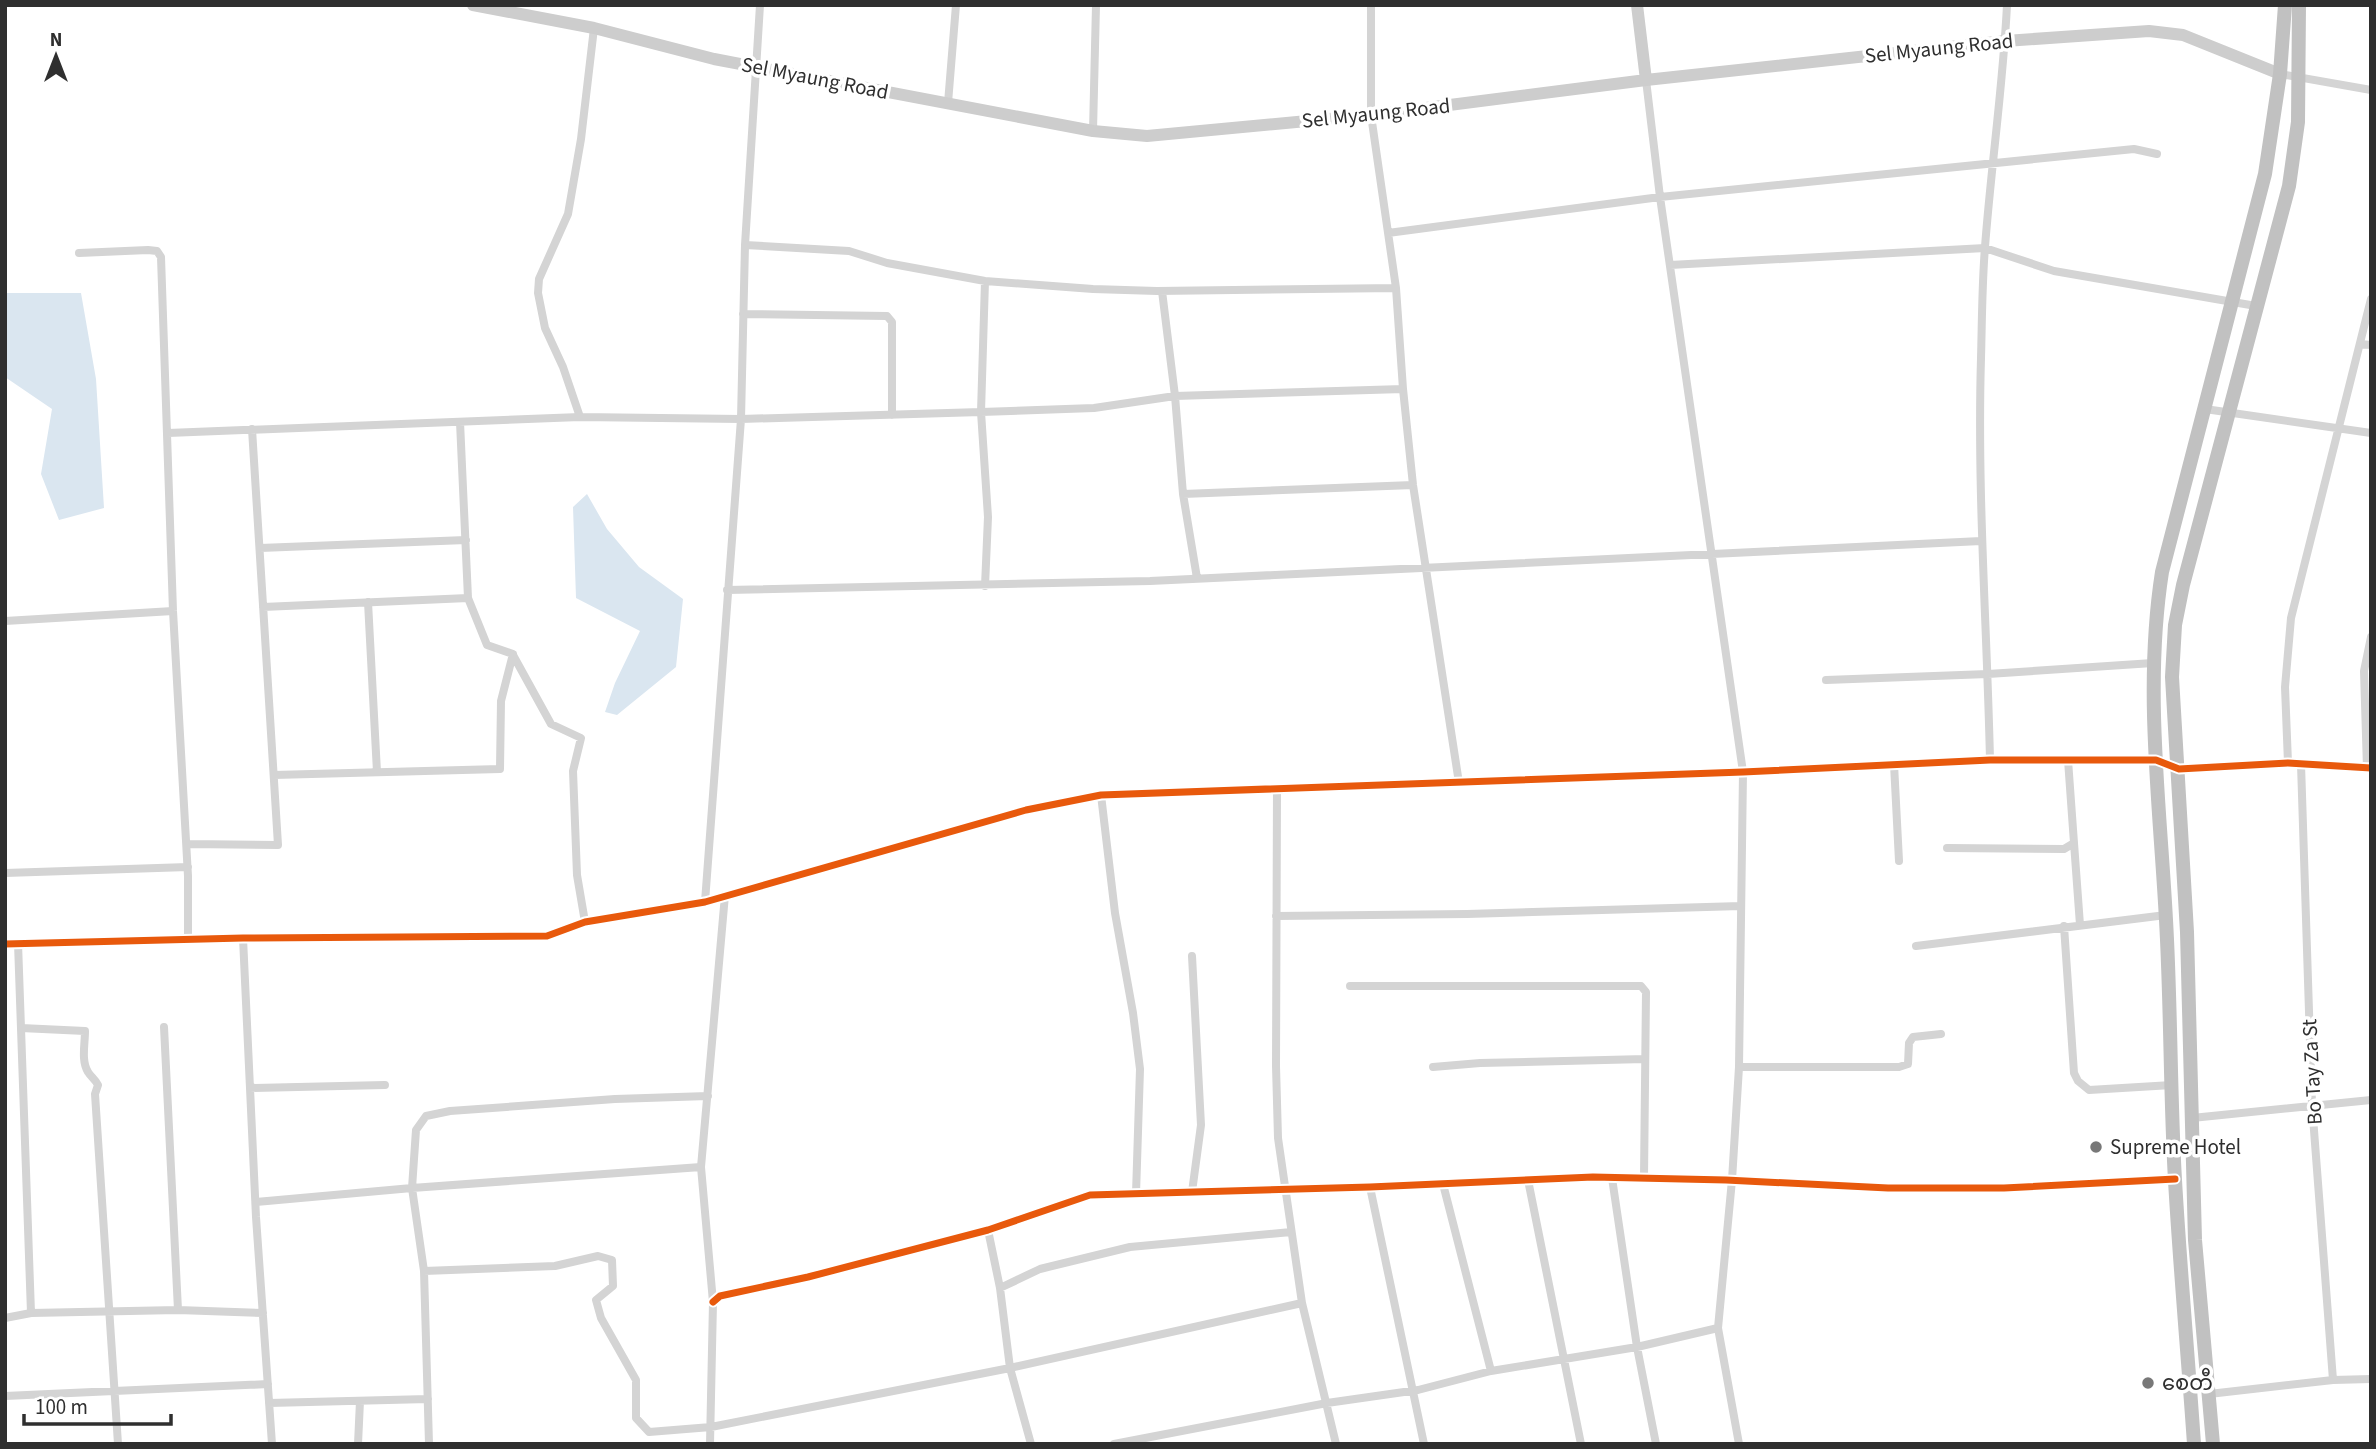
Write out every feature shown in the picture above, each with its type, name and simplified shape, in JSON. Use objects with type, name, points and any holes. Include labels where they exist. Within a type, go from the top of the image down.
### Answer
[{"type":"highway","points":[[2194,1444],[2175,1179],[2166,915],[2156,760],[2153,663],[2155,616],[2162,572],[2265,174],[2280,74],[2285,5]]},
{"type":"highway","points":[[2213,1444],[2195,1240],[2179,769],[2172,677],[2175,625],[2195,538],[2288,186],[2298,122],[2299,5]]},
{"type":"highway","points":[[2174,528],[2195,538]]},
{"type":"main road","name":"Sel Myaung Road","points":[[473,5],[594,28],[714,59],[1093,131],[1147,136],[1371,116],[1646,80],[2005,40],[2149,31],[2183,35],[2280,74]]},
{"type":"main road","points":[[1637,5],[1646,80]]},
{"type":"street","points":[[705,902],[741,419],[745,244],[760,5]]},
{"type":"street","points":[[947,103],[956,5]]},
{"type":"street","points":[[1093,131],[1096,5]]},
{"type":"street","points":[[1371,5],[1371,116],[1396,288],[1413,485],[1459,783]]},
{"type":"street","points":[[1990,760],[1981,541],[1981,363],[1984,248],[2007,5]]},
{"type":"street","points":[[580,417],[563,367],[545,328],[538,293],[539,279],[568,214],[581,139],[594,28]]},
{"type":"street","points":[[2280,74],[2371,90]]},
{"type":"street","points":[[1646,80],[1660,197],[1743,772],[1739,1068],[1718,1328],[1738,1444]]},
{"type":"street","points":[[1388,233],[1660,197],[2134,149],[2157,154]]},
{"type":"street","points":[[745,244],[849,251],[887,263],[985,281],[1093,289],[1396,288]]},
{"type":"street","points":[[1670,265],[1984,248],[2054,271],[2256,306]]},
{"type":"street","points":[[79,253],[148,250],[157,251],[161,257],[173,611],[188,867],[188,939]]},
{"type":"street","points":[[985,281],[981,412],[988,517],[985,586]]},
{"type":"street","points":[[1162,290],[1183,494],[1197,578]]},
{"type":"street","points":[[2288,763],[2285,687],[2291,618],[2371,299]]},
{"type":"street","points":[[743,314],[887,316],[892,322],[892,415]]},
{"type":"street","points":[[2360,344],[2371,345]]},
{"type":"street","points":[[168,433],[580,417],[741,419],[1094,408],[1175,396],[1403,389]]},
{"type":"street","points":[[2205,409],[2371,433]]},
{"type":"street","points":[[460,422],[468,598],[487,645],[513,654],[551,724],[581,738],[573,771],[577,875],[585,922]]},
{"type":"street","points":[[187,844],[278,845],[253,429]]},
{"type":"street","points":[[1183,494],[1413,485]]},
{"type":"street","points":[[260,548],[466,540]]},
{"type":"street","points":[[727,590],[1150,582],[1981,541]]},
{"type":"street","points":[[264,607],[468,598]]},
{"type":"street","points":[[368,602],[377,772]]},
{"type":"street","points":[[5,621],[173,611]]},
{"type":"street","points":[[5,944],[243,937],[547,936],[585,922],[705,902],[1026,810],[1101,795],[1743,772],[1990,760],[2156,760],[2179,769],[2288,763],[2369,768],[2364,671],[2371,637]]},
{"type":"street","points":[[274,775],[500,769],[501,701],[513,654]]},
{"type":"street","points":[[1826,680],[1988,674],[2153,663]]},
{"type":"street","points":[[2068,760],[2080,925]]},
{"type":"street","points":[[1894,764],[1899,861]]},
{"type":"street","name":"Bo Tay Za St","points":[[2301,764],[2312,1104],[2333,1380]]},
{"type":"street","points":[[1278,789],[1278,1138],[1302,1303],[1336,1444]]},
{"type":"street","points":[[1101,795],[1115,913],[1140,1069],[1136,1194]]},
{"type":"street","points":[[1947,848],[2064,849],[2074,843]]},
{"type":"street","points":[[5,873],[188,867]]},
{"type":"street","points":[[710,1444],[713,1302],[701,1167],[725,895]]},
{"type":"street","points":[[1276,916],[1467,914],[1741,906]]},
{"type":"street","points":[[1916,946],[2166,915]]},
{"type":"street","points":[[2064,926],[2074,1073],[2078,1081],[2089,1090],[2172,1085]]},
{"type":"street","points":[[243,937],[256,1202],[272,1444]]},
{"type":"street","points":[[18,943],[31,1313]]},
{"type":"street","points":[[1192,956],[1201,1125],[1192,1192]]},
{"type":"street","points":[[1350,986],[1641,986],[1646,992],[1644,1178]]},
{"type":"street","points":[[164,1027],[178,1310]]},
{"type":"street","points":[[21,1028],[85,1031],[84,1063],[99,1085],[95,1094],[118,1444]]},
{"type":"street","points":[[1739,1068],[1899,1067],[1908,1064],[1909,1043],[1913,1037],[1941,1034]]},
{"type":"street","points":[[1433,1067],[1480,1063],[1645,1059]]},
{"type":"street","points":[[250,1088],[385,1085]]},
{"type":"street","points":[[429,1444],[424,1271],[412,1188],[416,1130],[426,1116],[450,1111],[615,1099],[708,1096]]},
{"type":"street","points":[[2192,1118],[2371,1100]]},
{"type":"street","points":[[256,1202],[701,1167]]},
{"type":"street","points":[[1612,1178],[1637,1347],[1656,1444]]},
{"type":"street","points":[[713,1302],[720,1296],[808,1277],[988,1230],[1090,1195],[1612,1178],[1732,1180],[1888,1188],[2004,1188],[2175,1179]]},
{"type":"street","points":[[1528,1180],[1581,1444]]},
{"type":"street","points":[[1443,1184],[1491,1371]]},
{"type":"street","points":[[1370,1187],[1424,1444]]},
{"type":"street","points":[[988,1230],[1000,1288],[1010,1367],[1031,1444]]},
{"type":"street","points":[[1000,1288],[1040,1269],[1130,1247],[1291,1232]]},
{"type":"street","points":[[424,1271],[555,1266],[598,1256],[612,1260],[613,1286],[596,1300],[601,1318],[636,1380],[636,1418],[649,1432],[711,1427],[1010,1367],[1302,1303]]},
{"type":"street","points":[[5,1318],[31,1313],[178,1310],[263,1313]]},
{"type":"street","points":[[1114,1444],[1327,1403],[1413,1391],[1491,1371],[1637,1347],[1718,1328]]},
{"type":"street","points":[[2209,1394],[2333,1380],[2371,1379]]},
{"type":"street","points":[[5,1396],[268,1384]]},
{"type":"street","points":[[269,1403],[428,1399]]},
{"type":"street","points":[[358,1444],[360,1401]]},
{"type":"shaded area","points":[[5,293],[81,293],[96,379],[104,508],[59,520],[41,474],[52,409],[5,377]]},
{"type":"shaded area","points":[[587,494],[607,529],[639,567],[683,599],[676,667],[617,715],[605,712],[615,683],[640,631],[576,598],[573,507]]},
{"type":"cycle path","points":[[5,944],[243,938],[547,936],[585,922],[705,902],[1026,810],[1101,795],[1743,772],[1990,760],[2156,760],[2179,769],[2288,763],[2371,768]]},
{"type":"cycle path","points":[[713,1302],[720,1296],[808,1277],[988,1230],[1090,1195],[1593,1177],[1888,1188],[2004,1188],[2175,1179]]},
{"type":"place","name":"Supreme Hotel","points":[[2096,1147]]},
{"type":"place","name":"စေတီ","points":[[2148,1383]]}]
